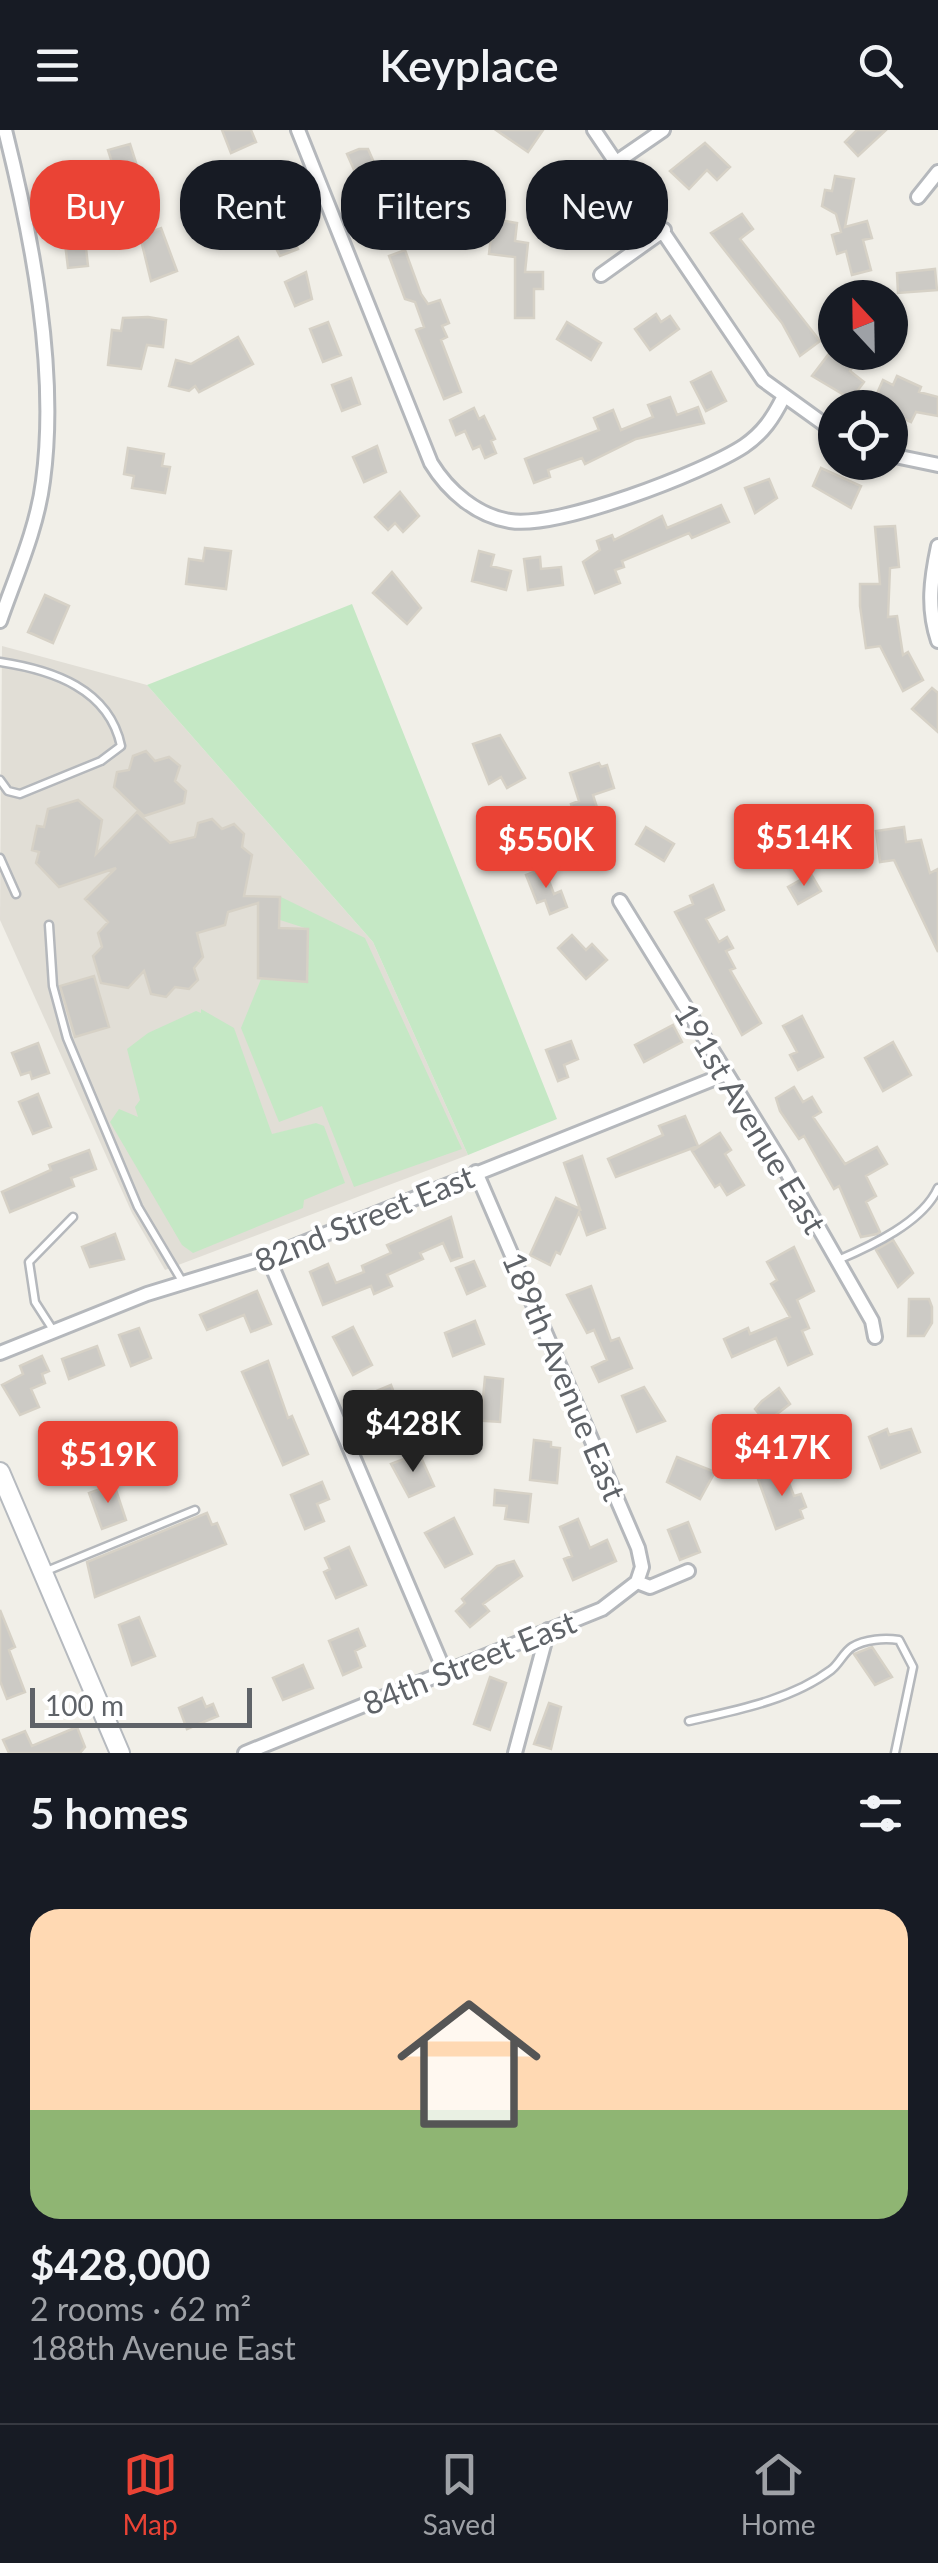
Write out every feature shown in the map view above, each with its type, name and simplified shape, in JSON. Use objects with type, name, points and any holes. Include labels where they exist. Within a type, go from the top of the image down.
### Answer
[{"type":"street","points":[[0,621],[35,520],[47,434],[35,280],[23,202],[5,130]]},
{"type":"street","points":[[298,130],[431,464],[446,484],[483,511],[510,521],[542,522],[611,502],[742,448],[773,419],[784,398]]},
{"type":"street","points":[[594,130],[618,160],[663,130]]},
{"type":"street","points":[[918,197],[938,172]]},
{"type":"street","points":[[668,236],[754,369],[784,398],[818,421]]},
{"type":"street","points":[[601,276],[637,250]]},
{"type":"street","points":[[908,459],[938,465]]},
{"type":"street","points":[[938,546],[930,589],[931,620],[938,641]]},
{"type":"street","name":"191st Avenue East","points":[[620,902],[872,1321],[875,1337]]},
{"type":"street","name":"82nd Street East","points":[[0,1353],[183,1282],[268,1257],[726,1074]]},
{"type":"street","name":"189th Avenue East","points":[[476,1172],[638,1548],[642,1567],[637,1582]]},
{"type":"street","points":[[268,1257],[444,1670]]},
{"type":"street","points":[[0,1472],[120,1753]]},
{"type":"street","name":"84th Street East","points":[[245,1753],[617,1602],[637,1582],[650,1587],[688,1572]]},
{"type":"street","points":[[515,1753],[548,1630]]},
{"type":"lane","points":[[0,662],[36,667],[100,700],[116,720],[121,746],[100,761],[20,794],[8,791],[0,780]]},
{"type":"lane","points":[[0,858],[16,894]]},
{"type":"lane","points":[[49,925],[52,986],[67,1038],[138,1207],[183,1282]]},
{"type":"lane","points":[[836,1260],[864,1249],[906,1221],[930,1201],[938,1188]]},
{"type":"lane","points":[[54,1331],[35,1302],[29,1262],[73,1217]]},
{"type":"lane","points":[[43,1572],[195,1510]]},
{"type":"lane","points":[[689,1722],[750,1707],[806,1685],[834,1669],[851,1648],[887,1638],[899,1640],[908,1650],[914,1667],[895,1753]]},
{"type":"shaded area","points":[[2,646],[147,685],[373,942],[468,1155],[165,1270],[132,1213],[0,920]]},
{"type":"green space","points":[[352,604],[557,1119],[468,1155],[373,942],[147,685]]},
{"type":"green space","points":[[281,897],[365,938],[462,1149],[354,1187],[322,1106],[279,1122],[241,1028],[261,979],[307,981],[308,959],[289,958],[307,952],[308,929],[280,920]]},
{"type":"green space","points":[[201,1009],[234,1028],[272,1134],[316,1123],[324,1126],[345,1183],[304,1200],[303,1208],[193,1253],[182,1245],[110,1122],[119,1109],[138,1117],[135,1107],[140,1100],[127,1049],[148,1033],[196,1011],[201,1013]]},
{"type":"building","points":[[222,130],[251,130],[256,142],[231,153]]},
{"type":"building","points":[[496,130],[543,130],[528,152]]},
{"type":"building","points":[[857,130],[886,130],[858,156],[845,142]]},
{"type":"building","points":[[705,143],[730,167],[717,180],[707,170],[689,189],[670,171]]},
{"type":"building","points":[[130,144],[135,160],[111,160],[108,150]]},
{"type":"building","points":[[368,149],[373,160],[350,160],[347,154]]},
{"type":"building","points":[[835,176],[854,179],[845,227],[867,221],[872,238],[863,240],[871,270],[852,275],[846,251],[837,254],[832,235],[841,232],[836,214],[822,206],[825,190],[832,191]]},
{"type":"building","points":[[742,214],[753,229],[740,239],[818,342],[800,356],[782,323],[711,233]]},
{"type":"building","points":[[506,221],[517,223],[515,241],[526,243],[527,250],[525,272],[543,272],[543,289],[534,289],[534,318],[515,318],[515,257],[489,254],[489,250],[506,250]]},
{"type":"building","points":[[160,228],[177,271],[151,281],[143,250],[160,250]]},
{"type":"building","points":[[66,250],[86,250],[88,266],[68,268]]},
{"type":"building","points":[[405,250],[428,304],[440,300],[449,323],[442,326],[447,337],[441,340],[461,392],[444,399],[416,330],[424,327],[415,302],[405,299],[389,256]]},
{"type":"building","points":[[935,269],[937,290],[908,292],[908,280],[897,280],[897,273]]},
{"type":"building","points":[[306,272],[312,299],[295,306],[285,282]]},
{"type":"building","points":[[656,314],[661,322],[670,316],[679,329],[650,350],[635,329]]},
{"type":"building","points":[[123,318],[166,320],[163,347],[147,345],[141,369],[108,365],[112,330],[121,331]]},
{"type":"building","points":[[328,322],[341,355],[323,362],[310,329]]},
{"type":"building","points":[[567,322],[601,343],[591,360],[557,339]]},
{"type":"building","points":[[238,337],[253,364],[199,392],[195,386],[189,391],[169,386],[176,360],[191,364]]},
{"type":"building","points":[[818,368],[851,370],[864,382],[858,390],[836,390],[812,376]]},
{"type":"building","points":[[711,372],[726,401],[706,411],[691,382]]},
{"type":"building","points":[[897,376],[921,387],[919,392],[938,397],[938,416],[916,412],[911,422],[908,421],[908,390],[879,390],[883,380],[893,385]]},
{"type":"building","points":[[351,378],[360,404],[342,411],[332,385]]},
{"type":"building","points":[[670,397],[677,415],[698,407],[704,423],[636,439],[585,464],[582,458],[548,470],[550,477],[534,483],[525,459],[599,430],[594,418],[613,410],[621,430],[653,417],[648,405]]},
{"type":"building","points":[[474,408],[479,419],[484,416],[495,439],[491,441],[496,453],[485,458],[480,446],[473,449],[465,431],[456,435],[450,420]]},
{"type":"building","points":[[377,446],[386,472],[364,482],[353,457]]},
{"type":"building","points":[[128,448],[164,454],[162,466],[170,467],[165,493],[132,488],[134,476],[124,474]]},
{"type":"building","points":[[818,475],[818,480],[848,480],[861,486],[851,508],[813,486]]},
{"type":"building","points":[[769,479],[777,498],[755,513],[745,488]]},
{"type":"building","points":[[400,492],[419,516],[403,532],[395,523],[388,530],[375,517]]},
{"type":"building","points":[[721,505],[729,522],[692,538],[689,533],[622,561],[624,567],[615,570],[620,583],[595,593],[583,562],[600,550],[597,541],[612,535],[614,540],[662,516],[667,528]]},
{"type":"building","points":[[895,526],[899,567],[890,568],[888,617],[897,616],[903,655],[908,652],[923,680],[903,691],[880,646],[866,648],[860,606],[860,584],[880,584],[875,527]]},
{"type":"building","points":[[205,548],[231,551],[226,589],[186,584],[189,559],[203,561]]},
{"type":"building","points":[[479,551],[494,555],[491,566],[511,571],[506,590],[472,581]]},
{"type":"building","points":[[540,557],[541,569],[561,567],[563,585],[528,590],[524,559]]},
{"type":"building","points":[[392,572],[421,608],[407,624],[373,593]]},
{"type":"building","points":[[45,595],[69,606],[53,643],[28,632]]},
{"type":"building","points":[[932,688],[938,693],[938,732],[912,709]]},
{"type":"building","points":[[500,735],[525,778],[507,788],[501,777],[489,784],[473,744]]},
{"type":"building","points":[[146,751],[155,761],[169,757],[180,766],[175,781],[186,791],[184,803],[144,816],[114,787],[117,772],[129,770],[133,756]]},
{"type":"building","points":[[599,763],[601,767],[607,765],[614,788],[593,795],[600,817],[577,824],[571,804],[579,801],[570,773]]},
{"type":"building","points":[[78,800],[102,820],[96,854],[137,812],[170,843],[195,837],[198,823],[212,819],[222,829],[234,824],[244,834],[242,847],[252,855],[244,896],[280,897],[279,928],[308,929],[307,982],[258,978],[258,903],[228,912],[225,925],[197,933],[203,957],[194,968],[198,980],[189,989],[175,987],[166,997],[151,994],[144,971],[128,988],[101,983],[93,956],[102,947],[98,933],[108,922],[85,899],[116,868],[59,887],[36,863],[39,852],[32,850],[37,826],[44,827],[48,809]]},
{"type":"building","points":[[646,827],[674,844],[664,861],[636,844]]},
{"type":"building","points":[[904,827],[906,842],[921,840],[930,873],[938,869],[938,952],[894,860],[880,862],[876,831]]},
{"type":"building","points":[[544,868],[554,894],[561,891],[567,907],[550,914],[545,900],[537,903],[526,875]]},
{"type":"building","points":[[811,874],[821,891],[798,904],[788,887]]},
{"type":"building","points":[[713,885],[724,910],[706,919],[719,942],[727,937],[733,948],[726,951],[735,968],[730,970],[761,1023],[742,1035],[675,912],[693,904],[690,896]]},
{"type":"building","points":[[572,935],[586,950],[592,944],[607,960],[586,979],[558,948]]},
{"type":"building","points":[[94,976],[109,1027],[75,1037],[60,986]]},
{"type":"building","points":[[802,1016],[823,1057],[798,1070],[790,1055],[797,1052],[783,1026]]},
{"type":"building","points":[[673,1025],[682,1042],[644,1062],[635,1045]]},
{"type":"building","points":[[571,1041],[578,1059],[564,1065],[568,1077],[558,1081],[546,1050]]},
{"type":"building","points":[[893,1042],[911,1075],[883,1091],[865,1058]]},
{"type":"building","points":[[38,1043],[49,1073],[32,1079],[30,1072],[21,1075],[12,1053]]},
{"type":"building","points":[[794,1087],[803,1102],[812,1097],[821,1112],[813,1117],[845,1164],[877,1147],[887,1164],[866,1176],[876,1196],[866,1202],[880,1232],[877,1234],[861,1237],[839,1186],[834,1189],[804,1136],[799,1139],[780,1111],[776,1098]]},
{"type":"building","points":[[38,1094],[51,1127],[33,1134],[19,1102]]},
{"type":"building","points":[[685,1116],[698,1146],[616,1177],[608,1159],[663,1135],[659,1126]]},
{"type":"building","points":[[720,1133],[731,1150],[725,1154],[744,1185],[727,1195],[720,1184],[715,1187],[692,1151]]},
{"type":"building","points":[[89,1150],[96,1169],[71,1178],[74,1186],[10,1212],[2,1192],[51,1170],[49,1165]]},
{"type":"building","points":[[582,1156],[605,1228],[587,1235],[579,1212],[560,1254],[556,1252],[550,1265],[530,1255],[556,1198],[580,1209],[564,1163]]},
{"type":"building","points":[[451,1217],[462,1257],[451,1261],[443,1243],[420,1253],[423,1259],[387,1275],[392,1286],[374,1294],[371,1286],[323,1305],[310,1272],[328,1264],[336,1283],[364,1272],[362,1266],[391,1253],[387,1245]]},
{"type":"building","points":[[115,1234],[124,1259],[90,1267],[82,1247]]},
{"type":"building","points":[[893,1240],[913,1273],[898,1287],[876,1250]]},
{"type":"building","points":[[794,1247],[814,1291],[797,1300],[809,1328],[802,1331],[812,1354],[788,1365],[776,1338],[732,1357],[724,1339],[748,1328],[750,1334],[790,1317],[771,1284],[777,1280],[767,1262]]},
{"type":"building","points":[[474,1261],[485,1286],[467,1294],[456,1268]]},
{"type":"building","points":[[591,1286],[611,1341],[619,1338],[632,1368],[599,1382],[592,1367],[607,1360],[594,1330],[587,1333],[567,1295]]},
{"type":"building","points":[[257,1291],[271,1324],[251,1332],[244,1315],[207,1330],[200,1315]]},
{"type":"building","points":[[909,1299],[929,1299],[932,1323],[924,1336],[908,1336]]},
{"type":"building","points":[[475,1321],[484,1344],[453,1356],[445,1333]]},
{"type":"building","points":[[353,1327],[372,1365],[353,1375],[333,1337]]},
{"type":"building","points":[[139,1328],[151,1358],[131,1366],[119,1335]]},
{"type":"building","points":[[97,1346],[104,1365],[69,1379],[62,1359]]},
{"type":"building","points":[[42,1356],[49,1371],[42,1374],[45,1383],[31,1389],[39,1407],[20,1415],[2,1385],[23,1374],[20,1366]]},
{"type":"building","points":[[268,1361],[288,1418],[292,1416],[308,1454],[283,1465],[242,1372]]},
{"type":"building","points":[[485,1377],[503,1379],[500,1422],[471,1420],[472,1408],[482,1409]]},
{"type":"building","points":[[391,1385],[403,1416],[380,1425],[367,1395]]},
{"type":"building","points":[[644,1387],[665,1421],[637,1432],[622,1396]]},
{"type":"building","points":[[779,1388],[790,1404],[773,1417],[786,1435],[763,1452],[744,1427],[760,1415],[755,1409],[762,1401]]},
{"type":"building","points":[[887,1429],[889,1435],[911,1429],[920,1452],[881,1468],[869,1437]]},
{"type":"building","points":[[534,1440],[551,1442],[551,1447],[560,1448],[557,1483],[530,1480]]},
{"type":"building","points":[[419,1453],[434,1486],[409,1497],[391,1464]]},
{"type":"building","points":[[677,1457],[715,1472],[700,1499],[667,1482]]},
{"type":"building","points":[[784,1470],[794,1496],[801,1494],[806,1507],[800,1510],[803,1518],[776,1529],[758,1479]]},
{"type":"building","points":[[322,1482],[329,1499],[317,1504],[324,1521],[305,1529],[291,1495]]},
{"type":"building","points":[[114,1484],[126,1520],[102,1529],[89,1493]]},
{"type":"building","points":[[495,1490],[531,1494],[528,1522],[505,1519],[507,1506],[494,1505]]},
{"type":"building","points":[[207,1513],[212,1525],[217,1523],[226,1544],[95,1597],[87,1562]]},
{"type":"building","points":[[454,1518],[472,1554],[445,1567],[425,1533]]},
{"type":"building","points":[[578,1519],[590,1548],[607,1540],[616,1561],[573,1580],[564,1559],[572,1556],[560,1527]]},
{"type":"building","points":[[688,1522],[700,1552],[680,1560],[668,1530]]},
{"type":"building","points":[[349,1547],[366,1585],[336,1598],[324,1572],[330,1569],[325,1558]]},
{"type":"building","points":[[514,1561],[522,1576],[483,1604],[489,1611],[470,1627],[456,1611],[465,1603],[462,1599],[497,1566]]},
{"type":"building","points":[[0,1610],[15,1647],[9,1650],[25,1692],[7,1699],[0,1681]]},
{"type":"building","points":[[139,1617],[155,1656],[132,1665],[119,1625]]},
{"type":"building","points":[[358,1629],[365,1646],[355,1651],[361,1667],[343,1675],[329,1641]]},
{"type":"building","points":[[872,1647],[892,1677],[875,1685],[854,1654]]},
{"type":"building","points":[[303,1665],[313,1688],[283,1700],[273,1678]]},
{"type":"building","points":[[490,1677],[506,1683],[490,1730],[474,1724]]},
{"type":"building","points":[[202,1698],[206,1707],[213,1704],[218,1716],[187,1729],[179,1708]]},
{"type":"building","points":[[549,1703],[561,1707],[551,1749],[534,1744]]},
{"type":"building","points":[[77,1727],[85,1747],[80,1753],[9,1753],[3,1740],[25,1731],[32,1746]]}]
